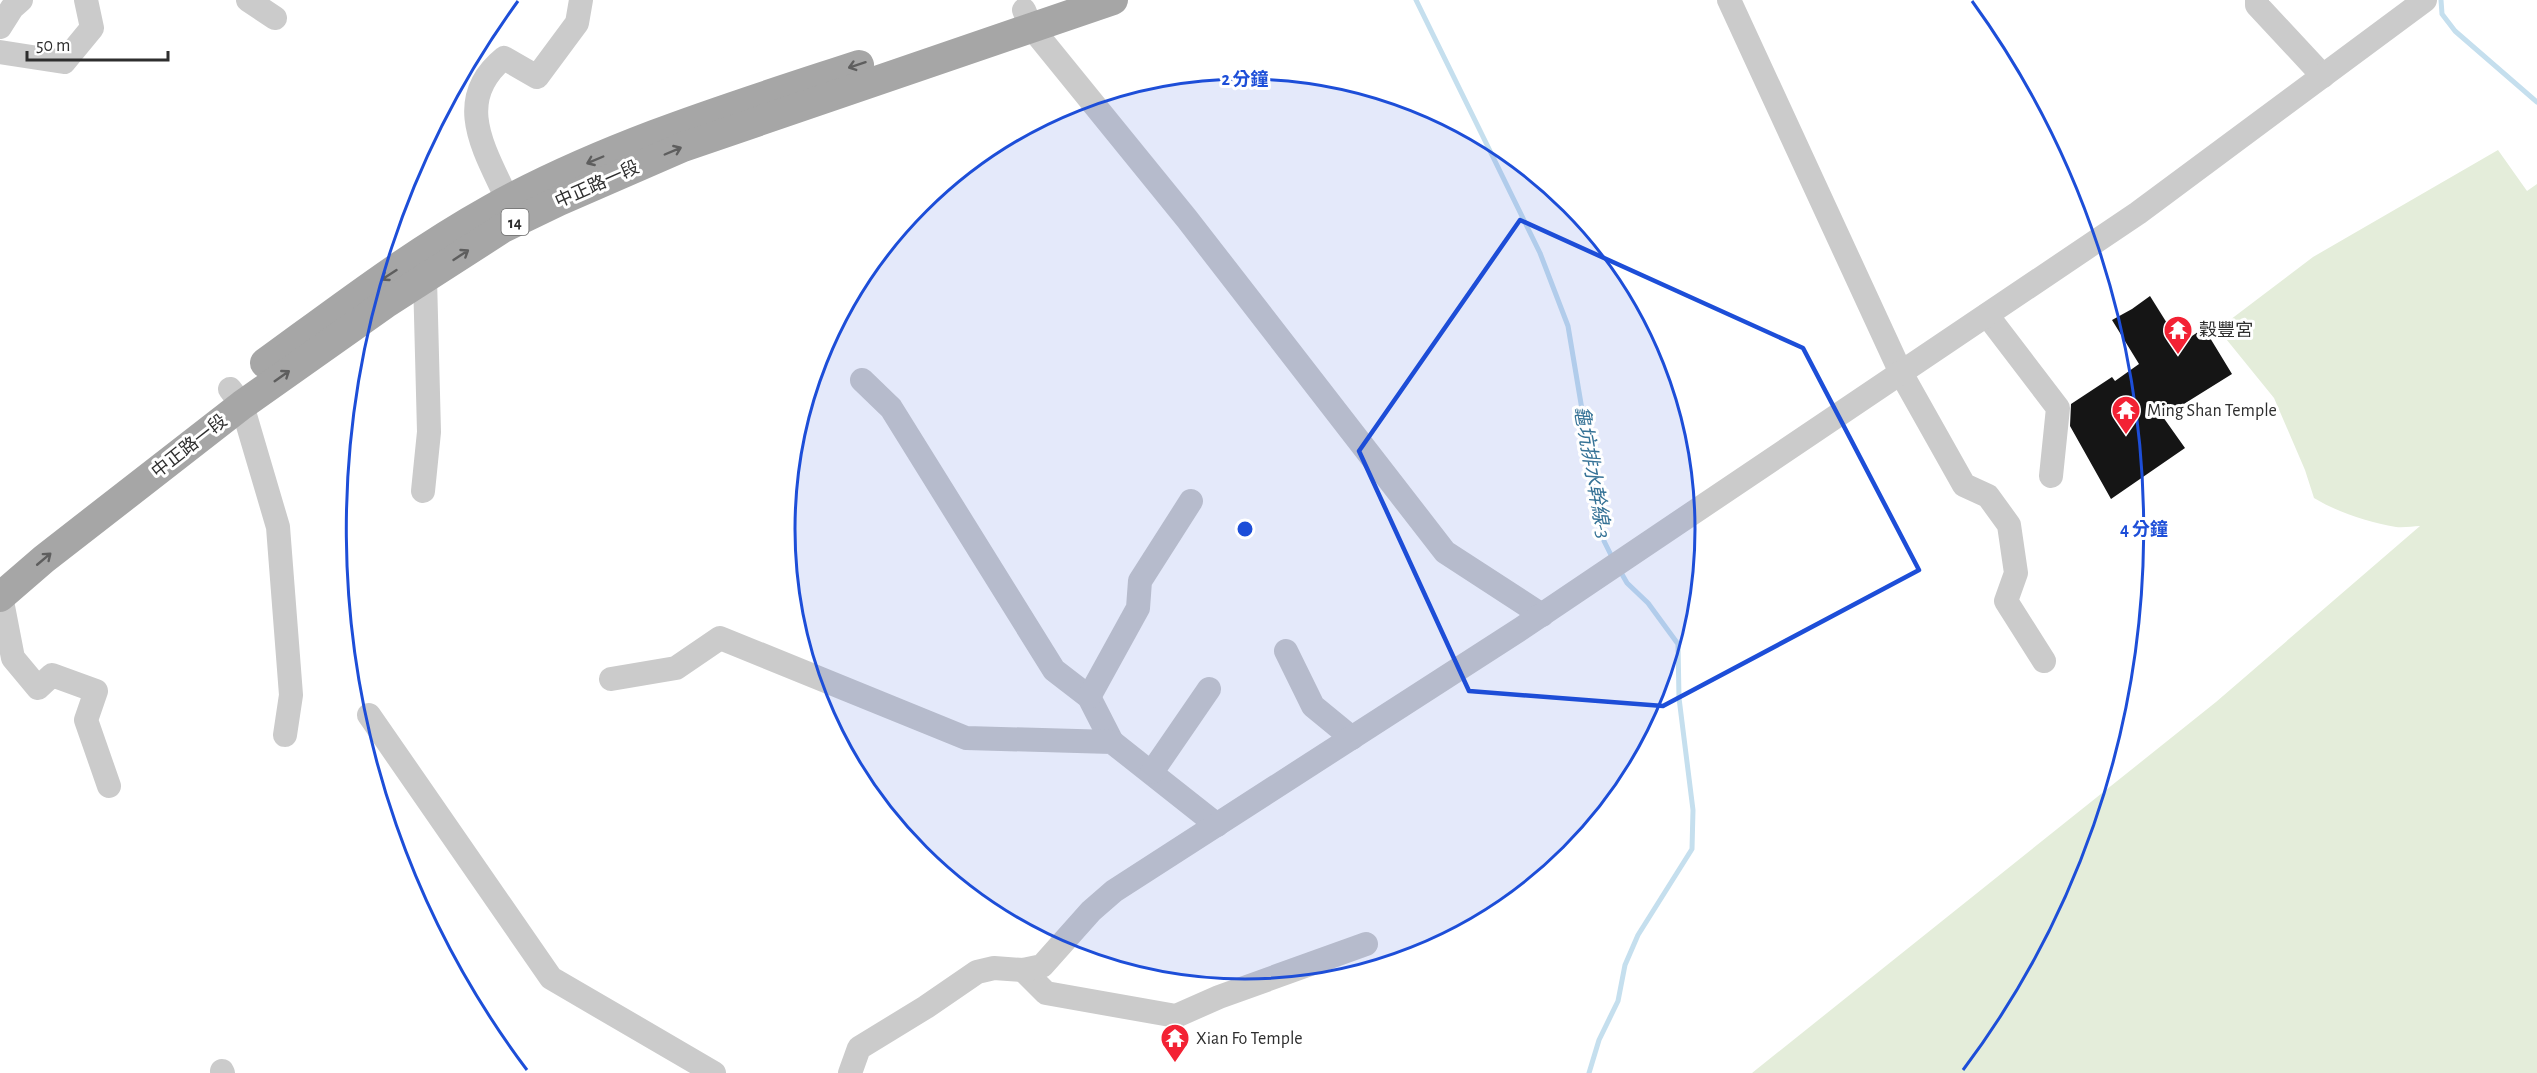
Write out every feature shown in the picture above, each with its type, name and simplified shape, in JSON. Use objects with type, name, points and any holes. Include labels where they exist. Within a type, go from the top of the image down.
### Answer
[{"type":"main road","name":"中正路一段","points":[[1027,19],[1052,0]]},
{"type":"main road","name":"中正路一段","points":[[0,588],[44,559],[371,286],[491,209],[508,201],[555,190],[683,147],[1027,19],[1113,0]]},
{"type":"main road","name":"中正路一段","points":[[236,397],[503,228],[555,190]]},
{"type":"lane","points":[[0,27],[12,8],[21,0]]},
{"type":"lane","points":[[0,52],[64,62],[92,28],[86,0]]},
{"type":"lane","points":[[248,0],[275,18]]},
{"type":"lane","points":[[508,201],[478,134],[477,98],[487,71],[504,58],[537,77],[577,23],[581,0]]},
{"type":"lane","points":[[1729,0],[1901,373],[1964,485],[1988,496],[2009,525],[2016,573],[2006,601],[2044,661]]},
{"type":"lane","points":[[2257,0],[2257,4],[2323,76]]},
{"type":"lane","points":[[850,1073],[859,1048],[926,1007],[977,972],[994,968],[1023,969],[1042,966],[1091,911],[1114,891],[1542,615],[2138,213],[2425,0]]},
{"type":"lane","points":[[1027,19],[1187,219],[1445,552],[1542,615]]},
{"type":"lane","points":[[423,491],[429,432],[425,278]]},
{"type":"lane","points":[[1987,315],[2058,408],[2051,476]]},
{"type":"lane","points":[[861,380],[891,408],[1054,670],[1089,697],[1112,741],[1217,825]]},
{"type":"lane","points":[[236,397],[278,527],[291,695],[285,735]]},
{"type":"lane","points":[[1089,697],[1138,608],[1140,581],[1191,501]]},
{"type":"lane","points":[[0,588],[13,658],[38,688],[52,675],[96,692],[86,720],[109,786]]},
{"type":"lane","points":[[611,679],[676,668],[720,638],[966,738],[1112,741]]},
{"type":"lane","points":[[1286,651],[1313,706],[1352,738]]},
{"type":"lane","points":[[1152,772],[1209,689]]},
{"type":"lane","points":[[369,716],[551,978],[714,1073]]},
{"type":"lane","points":[[1023,969],[1046,993],[1176,1016],[1219,997],[1366,944]]},
{"type":"highlighted area","points":[[1520,220],[1803,348],[1919,570],[1663,706],[1469,691],[1359,451]]},
{"type":"green space","points":[[2498,150],[2527,191],[2537,184],[2537,1073],[1752,1073],[2216,702],[2420,526],[2399,527],[2375,522],[2354,516],[2314,498],[2305,470],[2274,398],[2218,329],[2313,257]]},
{"type":"building","points":[[2150,296],[2180,344],[2204,328],[2232,374],[2163,417],[2185,448],[2111,499],[2070,426],[2071,404],[2112,377],[2115,381],[2139,364],[2112,320]]},
{"type":"waterway","name":"龜坑排水幹線-3","points":[[1416,0],[1540,253],[1568,326],[1604,541],[1613,559]]},
{"type":"waterway","points":[[2441,0],[2442,14],[2455,31],[2537,102]]},
{"type":"waterway","name":"龜坑排水幹線-3","points":[[1589,1073],[1599,1040],[1618,1001],[1625,965],[1638,935],[1692,849],[1693,810],[1679,698],[1678,644],[1648,603],[1627,583],[1619,569]]},
{"type":"place","name":"穀豐宮","points":[[2178,356]]},
{"type":"place","name":"Ming Shan Temple","points":[[2126,436]]},
{"type":"place","name":"Xian Fo Temple","points":[[1175,1064]]}]
